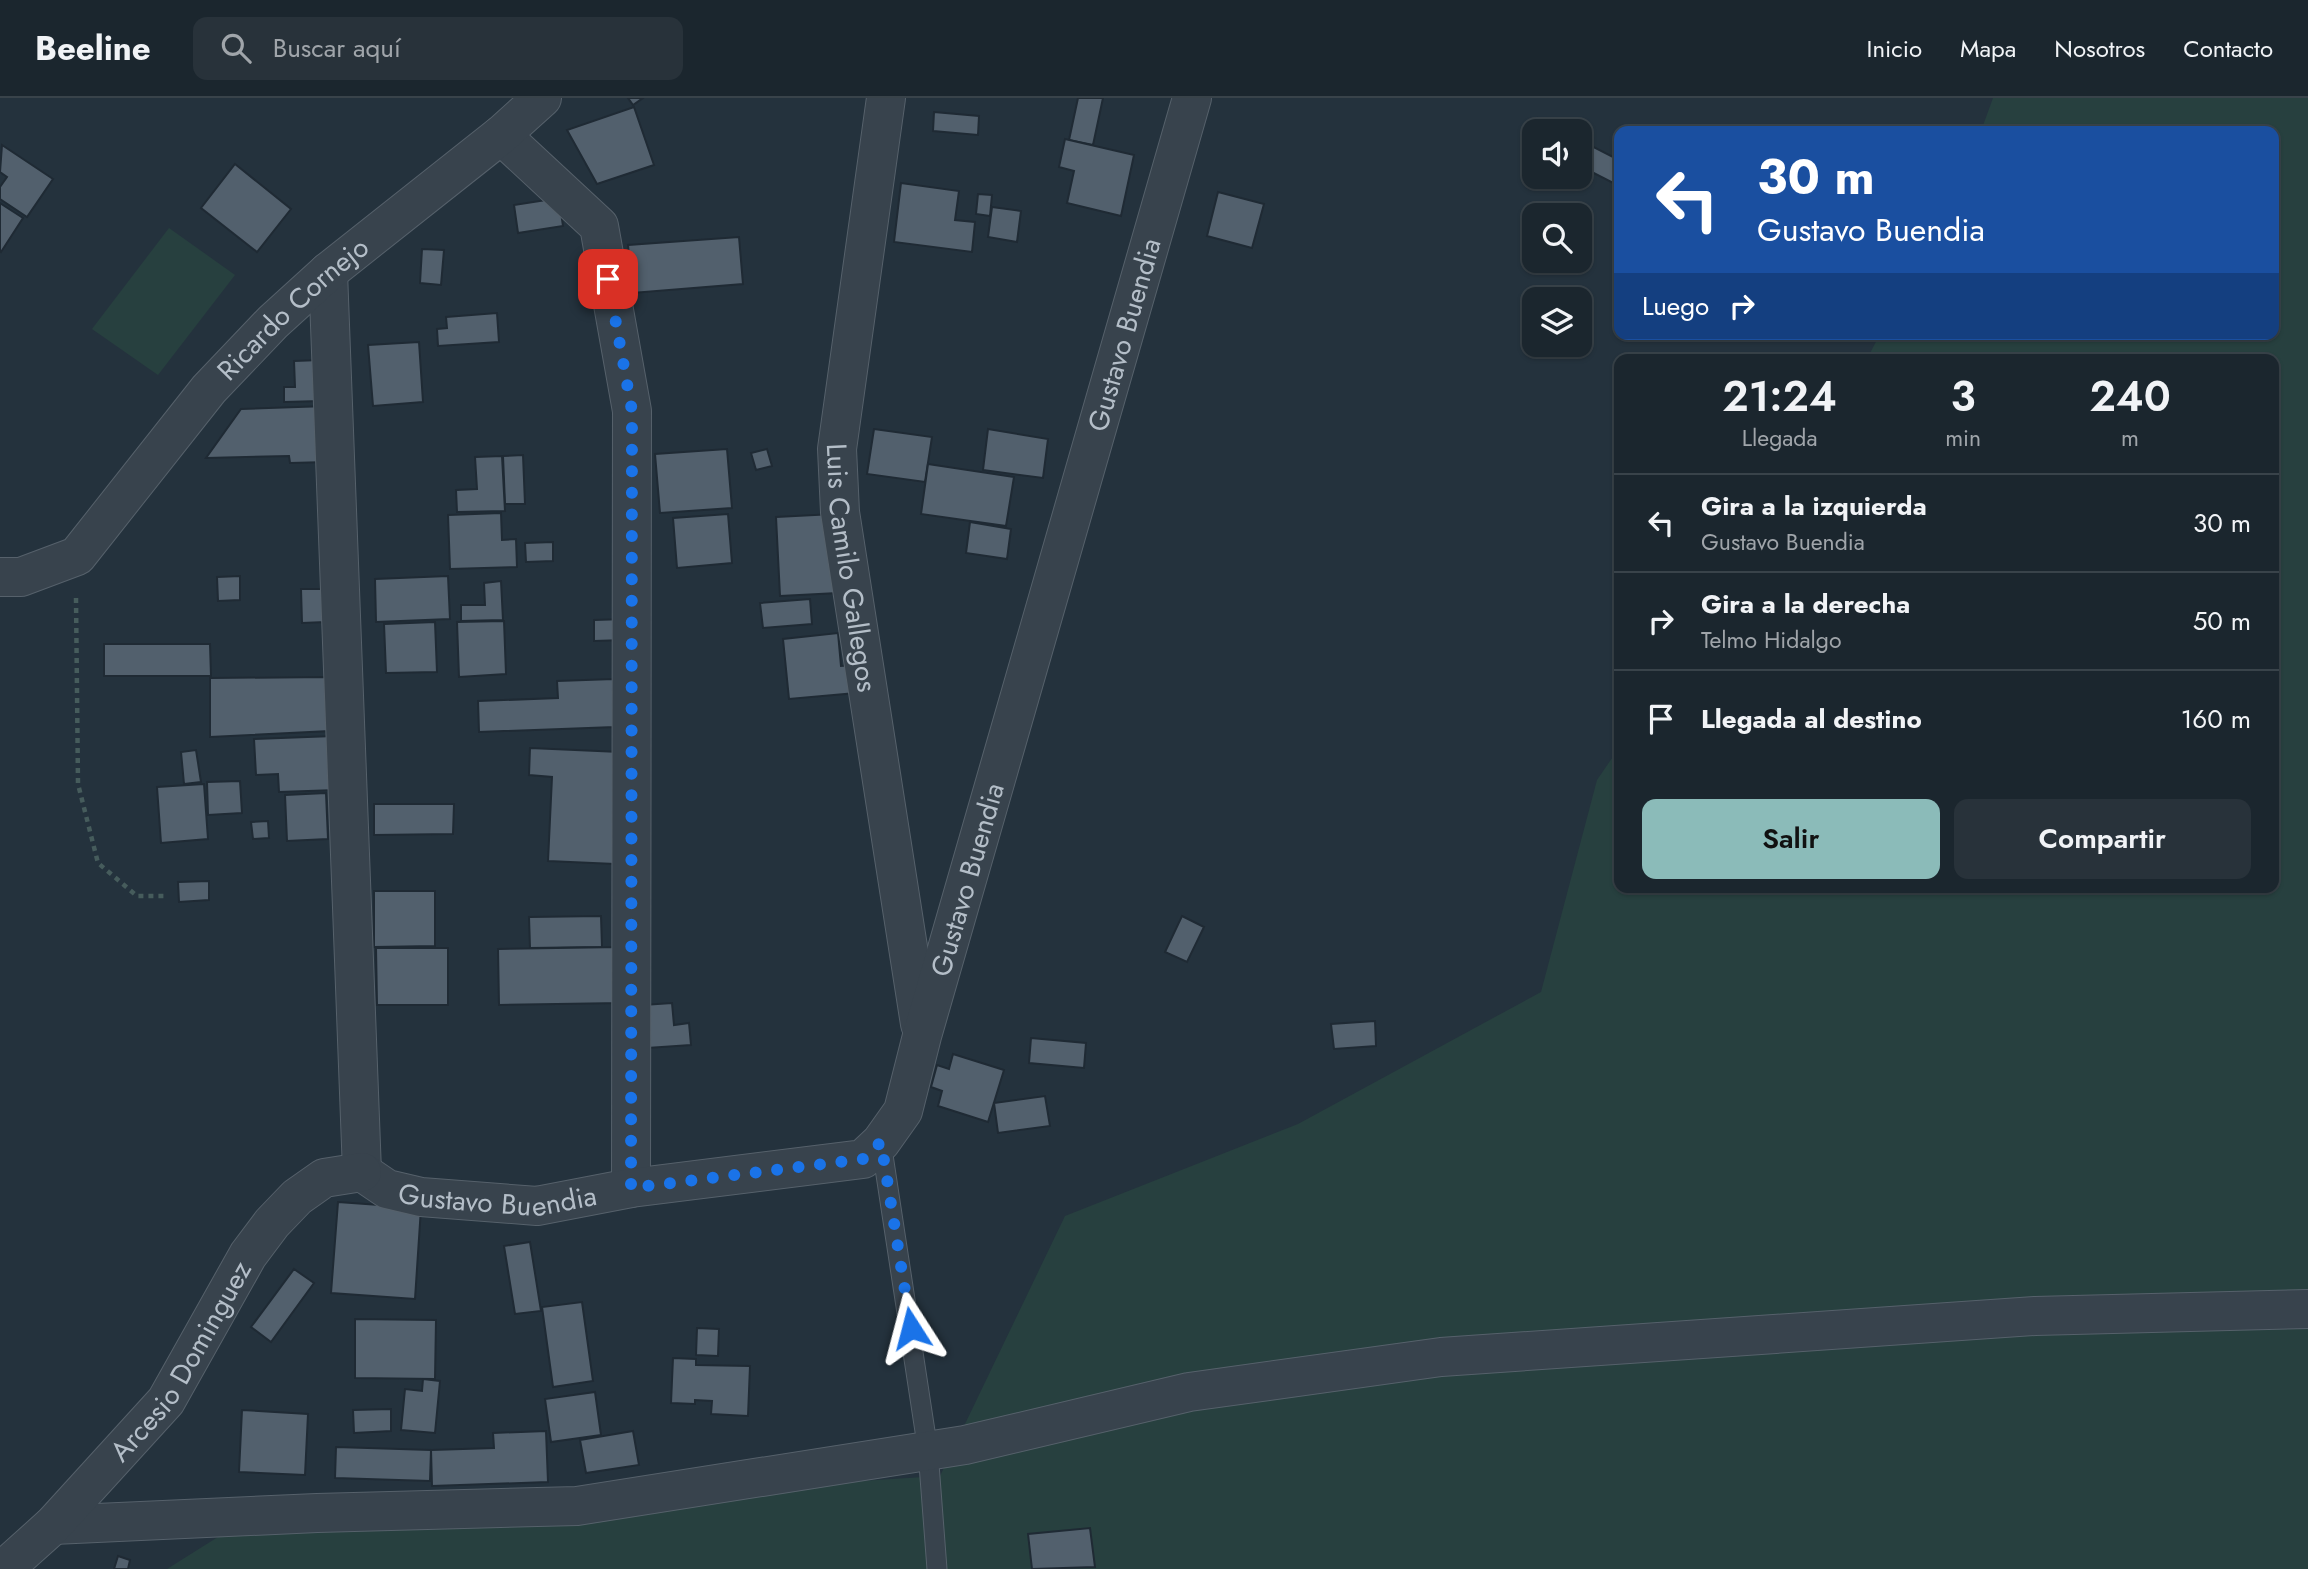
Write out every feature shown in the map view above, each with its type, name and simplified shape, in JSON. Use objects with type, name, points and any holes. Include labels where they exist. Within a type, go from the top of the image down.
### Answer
[{"type":"street","name":"Ricardo Cornejo","points":[[77,556],[209,389],[273,322],[328,272],[501,135],[542,98]]},
{"type":"street","name":"Luis Camilo Gallegos","points":[[886,98],[837,449],[840,512],[922,1036]]},
{"type":"street","name":"Gustavo Buendia","points":[[362,1172],[387,1189],[422,1197],[537,1206],[631,1188],[863,1159],[881,1142],[903,1111],[922,1036],[1192,98]]},
{"type":"street","points":[[501,135],[599,226],[632,411],[631,1188]]},
{"type":"street","points":[[328,272],[362,1172]]},
{"type":"street","points":[[0,577],[21,577],[77,556]]},
{"type":"street","name":"Arcesio Dominguez","points":[[4,1569],[53,1525],[166,1401],[248,1255],[272,1223],[297,1197],[324,1178],[362,1172]]},
{"type":"street","points":[[53,1525],[317,1513],[577,1506],[928,1451],[1189,1392],[1441,1357],[2035,1316],[2308,1309]]},
{"type":"lane","points":[[881,1142],[928,1451],[937,1569]]},
{"type":"path","points":[[77,556],[78,784],[98,863],[137,896],[164,896]]},
{"type":"green space","points":[[1993,98],[2308,98],[2308,1569],[167,1569],[245,1520],[940,1476],[1065,1216],[1298,1124],[1541,992],[1597,780],[1614,755],[1614,893],[2279,893],[2279,354],[1870,354],[1877,340],[2279,340],[2279,126],[1983,126]]},
{"type":"green space","points":[[169,228],[235,275],[158,375],[92,329]]},
{"type":"building","points":[[628,98],[643,98],[633,105]]},
{"type":"building","points":[[1078,98],[1103,98],[1093,145],[1069,140]]},
{"type":"building","points":[[634,107],[654,165],[597,184],[567,130]]},
{"type":"building","points":[[934,112],[979,116],[978,135],[933,131]]},
{"type":"building","points":[[1065,139],[1134,155],[1121,216],[1067,203],[1074,171],[1059,167]]},
{"type":"building","points":[[2,145],[53,179],[27,217],[0,199],[0,187],[7,177],[0,172]]},
{"type":"building","points":[[1592,146],[1614,157],[1614,183],[1592,172]]},
{"type":"building","points":[[235,164],[291,209],[257,252],[201,208]]},
{"type":"building","points":[[901,183],[959,191],[955,220],[975,222],[972,252],[894,242]]},
{"type":"building","points":[[1218,192],[1264,204],[1252,248],[1207,236]]},
{"type":"building","points":[[978,194],[992,195],[990,216],[976,214]]},
{"type":"building","points":[[559,198],[563,226],[518,233],[514,205]]},
{"type":"building","points":[[0,203],[23,218],[1,252],[0,251]]},
{"type":"building","points":[[992,207],[1021,211],[1017,242],[988,237]]},
{"type":"building","points":[[739,237],[743,284],[632,293],[628,245]]},
{"type":"building","points":[[422,249],[444,250],[441,285],[420,283]]},
{"type":"building","points":[[497,313],[499,342],[438,346],[437,329],[447,328],[446,317]]},
{"type":"building","points":[[419,342],[423,402],[373,406],[368,345]]},
{"type":"building","points":[[320,360],[321,401],[284,402],[284,387],[295,387],[294,361]]},
{"type":"building","points":[[327,406],[328,462],[290,463],[289,456],[206,458],[241,409]]},
{"type":"building","points":[[874,429],[932,437],[925,482],[867,474]]},
{"type":"building","points":[[988,429],[1048,439],[1043,478],[983,470]]},
{"type":"building","points":[[727,449],[732,508],[660,513],[655,454]]},
{"type":"building","points":[[767,449],[772,466],[756,470],[751,453]]},
{"type":"building","points":[[523,455],[525,504],[505,504],[503,456]]},
{"type":"building","points":[[502,456],[505,511],[457,512],[456,490],[477,489],[475,457]]},
{"type":"building","points":[[928,464],[1014,477],[1006,526],[921,514]]},
{"type":"building","points":[[501,513],[502,540],[516,539],[517,567],[450,569],[448,515]]},
{"type":"building","points":[[728,514],[732,563],[677,568],[673,518]]},
{"type":"building","points":[[834,514],[838,593],[780,596],[776,517]]},
{"type":"building","points":[[970,522],[1011,529],[1007,559],[966,553]]},
{"type":"building","points":[[553,542],[553,561],[526,562],[525,543]]},
{"type":"building","points":[[240,576],[240,600],[218,601],[217,577]]},
{"type":"building","points":[[448,576],[450,619],[376,622],[375,579]]},
{"type":"building","points":[[501,581],[503,620],[461,621],[461,605],[485,605],[484,583]]},
{"type":"building","points":[[301,589],[325,589],[326,622],[302,623]]},
{"type":"building","points":[[810,599],[812,624],[763,628],[760,603]]},
{"type":"building","points":[[625,619],[625,640],[594,641],[594,620]]},
{"type":"building","points":[[504,621],[506,674],[459,677],[457,622]]},
{"type":"building","points":[[435,622],[437,672],[386,673],[384,624]]},
{"type":"building","points":[[838,633],[841,666],[854,665],[856,693],[789,699],[783,639]]},
{"type":"building","points":[[104,644],[210,644],[211,676],[104,676]]},
{"type":"building","points":[[330,677],[330,731],[210,737],[210,678]]},
{"type":"building","points":[[614,679],[615,727],[479,732],[478,701],[558,698],[557,681]]},
{"type":"building","points":[[334,736],[337,790],[279,792],[278,774],[256,775],[254,739]]},
{"type":"building","points":[[530,748],[620,752],[615,864],[548,861],[552,777],[529,775]]},
{"type":"building","points":[[196,750],[201,782],[184,784],[181,752]]},
{"type":"building","points":[[240,781],[242,813],[208,815],[207,782]]},
{"type":"building","points":[[204,784],[208,839],[161,843],[157,787]]},
{"type":"building","points":[[326,793],[328,839],[287,841],[285,795]]},
{"type":"building","points":[[374,804],[454,804],[453,834],[374,835]]},
{"type":"building","points":[[268,821],[269,838],[253,839],[251,822]]},
{"type":"building","points":[[209,881],[209,900],[179,902],[178,882]]},
{"type":"building","points":[[374,891],[435,891],[435,946],[374,947]]},
{"type":"building","points":[[601,916],[602,947],[530,948],[529,917]]},
{"type":"building","points":[[1182,916],[1204,927],[1187,962],[1165,952]]},
{"type":"building","points":[[621,947],[622,1003],[499,1005],[498,949]]},
{"type":"building","points":[[376,948],[448,948],[448,1005],[377,1005]]},
{"type":"building","points":[[672,1003],[674,1025],[689,1023],[691,1045],[647,1048],[643,1005]]},
{"type":"building","points":[[1375,1021],[1376,1046],[1334,1049],[1331,1024]]},
{"type":"building","points":[[1031,1038],[1086,1043],[1084,1068],[1029,1063]]},
{"type":"building","points":[[953,1054],[1004,1070],[988,1122],[938,1106],[942,1091],[931,1087],[937,1065],[949,1069]]},
{"type":"building","points":[[1045,1096],[1050,1126],[998,1133],[994,1103]]},
{"type":"building","points":[[338,1202],[421,1208],[415,1299],[331,1293]]},
{"type":"building","points":[[530,1242],[541,1311],[515,1314],[504,1246]]},
{"type":"building","points":[[294,1269],[314,1283],[271,1342],[251,1327]]},
{"type":"building","points":[[582,1302],[593,1381],[553,1387],[542,1307]]},
{"type":"building","points":[[355,1319],[436,1320],[435,1379],[355,1378]]},
{"type":"building","points":[[697,1328],[719,1329],[718,1356],[696,1355]]},
{"type":"building","points":[[673,1358],[696,1359],[696,1365],[750,1366],[748,1416],[711,1414],[712,1401],[695,1400],[695,1404],[671,1403]]},
{"type":"building","points":[[423,1379],[440,1381],[435,1433],[401,1430],[405,1389],[422,1391]]},
{"type":"building","points":[[595,1392],[601,1435],[551,1442],[545,1399]]},
{"type":"building","points":[[391,1409],[391,1431],[354,1433],[353,1410]]},
{"type":"building","points":[[242,1410],[308,1414],[305,1475],[239,1472]]},
{"type":"building","points":[[546,1431],[548,1482],[432,1486],[431,1450],[494,1448],[493,1433]]},
{"type":"building","points":[[633,1431],[639,1465],[586,1473],[580,1440]]},
{"type":"building","points":[[336,1447],[431,1450],[430,1481],[335,1478]]},
{"type":"building","points":[[1090,1528],[1095,1567],[1032,1569],[1028,1534]]},
{"type":"building","points":[[118,1556],[130,1560],[128,1569],[114,1569]]},
{"type":"route","points":[[608,279],[632,411],[631,1188],[863,1159],[881,1142],[911,1328]]}]
